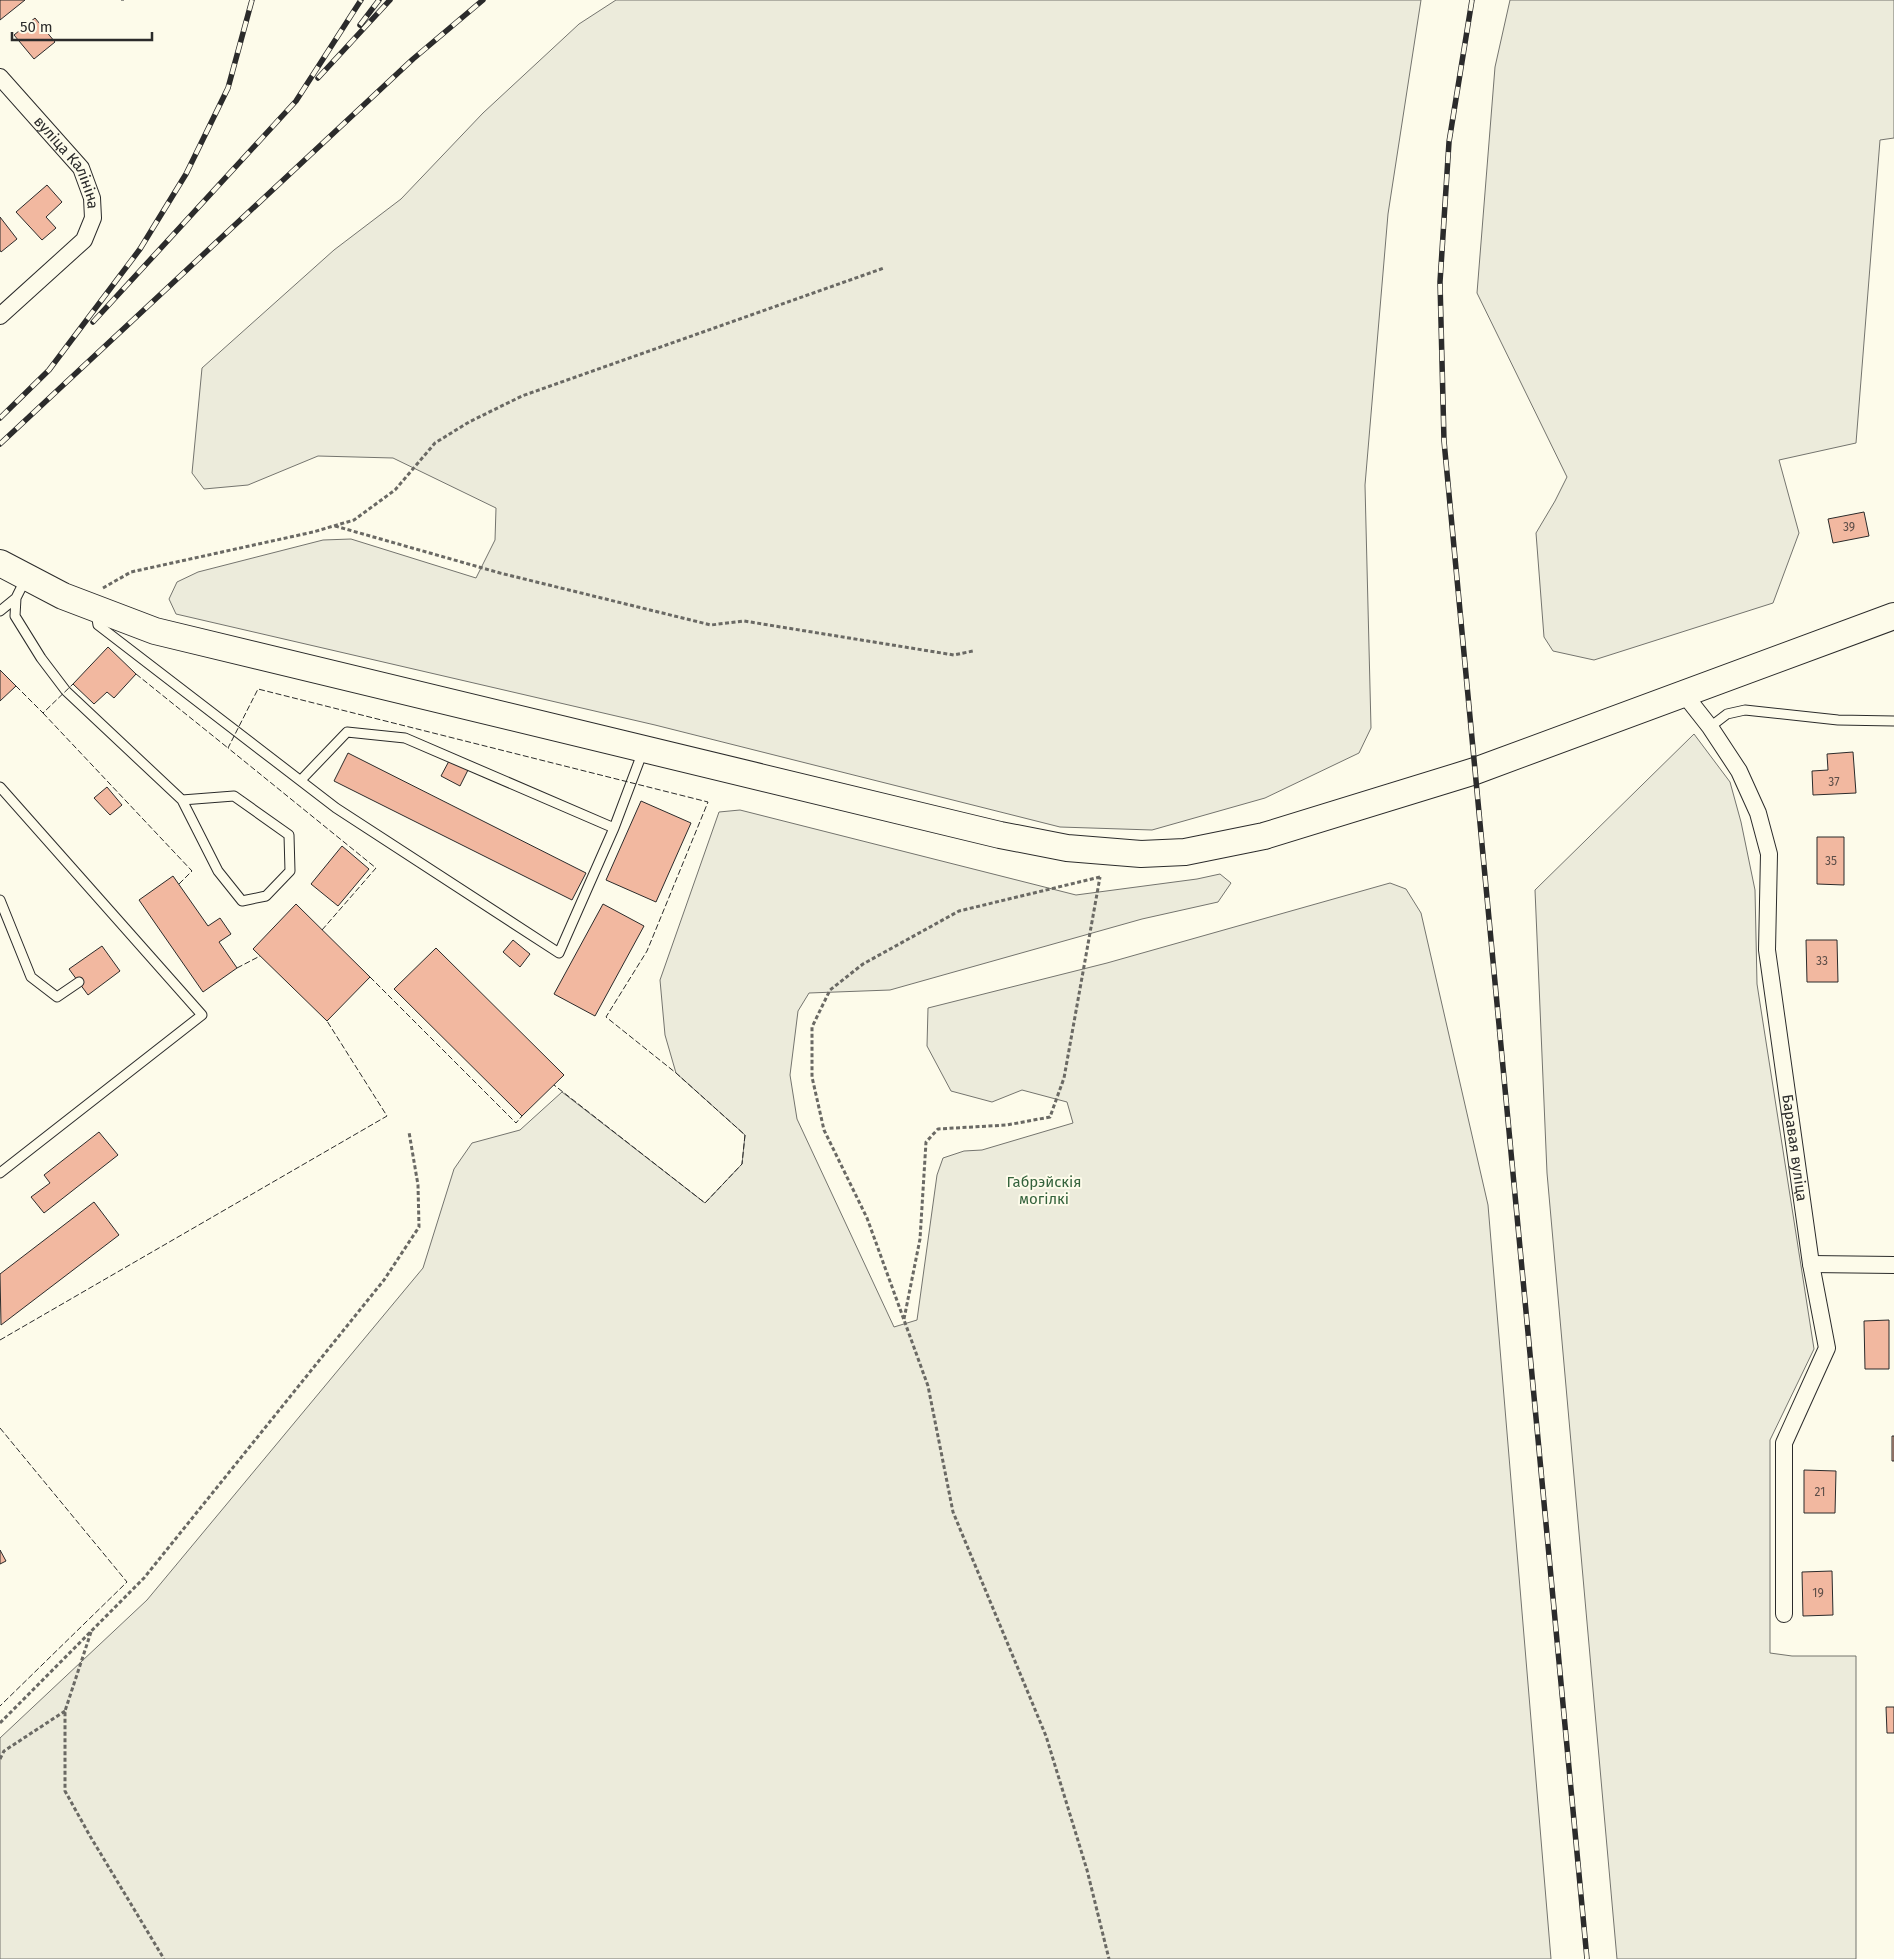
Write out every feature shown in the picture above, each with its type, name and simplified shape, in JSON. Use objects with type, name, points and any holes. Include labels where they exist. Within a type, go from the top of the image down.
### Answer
[{"type":"main road","points":[[0,563],[21,588],[95,608],[155,631],[1000,835],[1066,848],[1141,854],[1184,852],[1264,836],[1475,771],[1894,616]]},
{"type":"street","name":"вуліца Калініна","points":[[0,77],[81,168],[92,198],[93,218],[84,240],[0,316]]},
{"type":"street","name":"Баравая вуліца","points":[[1684,694],[1710,726],[1739,771],[1758,813],[1769,854],[1767,950],[1811,1264],[1827,1348],[1784,1443],[1784,1614]]},
{"type":"street","points":[[1811,1264],[1894,1265]]},
{"type":"lane","points":[[0,611],[21,588]]},
{"type":"lane","points":[[21,588],[15,616],[41,658],[66,691],[182,800],[218,871],[242,901],[266,896],[290,871],[289,835],[234,796],[182,800]]},
{"type":"lane","points":[[95,608],[98,625],[336,808],[559,953],[614,828],[643,750]]},
{"type":"lane","points":[[1710,726],[1726,714],[1745,710],[1838,720],[1894,721]]},
{"type":"lane","points":[[301,780],[347,732],[406,738],[614,828]]},
{"type":"lane","points":[[0,787],[202,1015],[0,1173]]},
{"type":"lane","points":[[0,900],[31,977],[57,997],[79,982]]},
{"type":"path","points":[[95,608],[103,588],[131,572],[179,563],[354,520],[395,490],[435,443],[469,422],[522,396],[884,268]]},
{"type":"path","points":[[334,526],[500,573],[710,625],[744,620],[954,655],[973,651]]},
{"type":"path","points":[[904,1320],[920,1239],[926,1142],[938,1129],[1006,1125],[1050,1117],[1064,1078],[1106,852]]},
{"type":"path","points":[[1100,877],[959,912],[863,964],[830,990],[812,1027],[812,1077],[824,1130],[867,1218],[928,1386],[953,1512],[1046,1736],[1087,1870],[1109,1959]]},
{"type":"path","points":[[0,1723],[144,1578],[384,1280],[419,1227],[418,1185],[409,1132]]},
{"type":"path","points":[[91,1631],[65,1711],[65,1791],[164,1959]]},
{"type":"path","points":[[0,1759],[4,1751],[65,1711]]},
{"type":"green space","points":[[616,0],[1421,0],[1388,214],[1365,485],[1371,728],[1359,753],[1265,798],[1152,830],[1060,827],[655,725],[176,614],[169,599],[177,582],[198,572],[323,540],[351,539],[476,578],[495,540],[496,508],[393,458],[318,456],[248,485],[204,489],[192,473],[202,368],[334,250],[401,199],[483,113],[579,24]]},
{"type":"green space","points":[[1510,0],[1894,0],[1894,138],[1880,140],[1856,443],[1779,460],[1799,533],[1773,603],[1594,660],[1553,651],[1544,637],[1536,533],[1567,477],[1477,293],[1495,67]]},
{"type":"green space","points":[[1694,734],[1730,782],[1741,822],[1755,890],[1757,984],[1814,1349],[1770,1440],[1770,1653],[1792,1656],[1856,1656],[1856,1959],[1617,1959],[1547,1173],[1535,890]]},
{"type":"green space","name":"Габрэйскія могілкі","points":[[740,810],[1076,895],[1197,879],[1220,874],[1231,883],[1218,902],[1142,919],[890,990],[809,993],[798,1011],[790,1075],[797,1119],[894,1327],[917,1320],[937,1175],[943,1158],[964,1151],[982,1150],[1073,1123],[1067,1102],[1022,1090],[992,1102],[951,1091],[927,1046],[928,1008],[1107,963],[1390,883],[1406,889],[1421,913],[1488,1205],[1551,1959],[0,1959],[0,1738],[147,1600],[423,1268],[454,1169],[472,1143],[520,1130],[562,1092],[705,1203],[742,1164],[745,1135],[676,1073],[665,1035],[660,980],[719,812]]},
{"type":"building","points":[[0,0],[25,0],[0,20]]},
{"type":"building","points":[[35,18],[55,42],[34,59],[14,35]]},
{"type":"building","points":[[47,185],[62,202],[46,217],[56,228],[42,240],[16,212]]},
{"type":"building","points":[[0,217],[17,239],[1,252],[0,250]]},
{"type":"building","points":[[1864,512],[1869,536],[1833,543],[1828,519]]},
{"type":"building","points":[[108,647],[136,674],[114,698],[107,692],[94,704],[73,684]]},
{"type":"building","points":[[0,670],[16,686],[0,701]]},
{"type":"building","points":[[1853,752],[1856,793],[1813,795],[1812,771],[1828,770],[1827,754]]},
{"type":"building","points":[[348,753],[586,873],[572,900],[334,781]]},
{"type":"building","points":[[449,761],[468,770],[460,786],[441,776]]},
{"type":"building","points":[[107,787],[122,805],[110,815],[94,798]]},
{"type":"building","points":[[641,801],[691,823],[656,902],[606,880]]},
{"type":"building","points":[[1817,837],[1844,837],[1844,885],[1817,884]]},
{"type":"building","points":[[342,846],[369,869],[338,906],[311,884]]},
{"type":"building","points":[[173,876],[208,926],[220,918],[231,934],[219,942],[237,968],[203,992],[139,900]]},
{"type":"building","points":[[296,904],[370,977],[327,1021],[253,949]]},
{"type":"building","points":[[603,904],[644,926],[595,1016],[554,994]]},
{"type":"building","points":[[513,940],[530,954],[520,967],[503,952]]},
{"type":"building","points":[[1806,940],[1837,940],[1838,982],[1807,982]]},
{"type":"building","points":[[102,946],[120,971],[88,995],[69,969]]},
{"type":"building","points":[[436,948],[564,1075],[522,1116],[394,989]]},
{"type":"building","points":[[99,1132],[118,1155],[44,1213],[31,1197],[50,1183],[44,1175]]},
{"type":"building","points":[[94,1202],[119,1235],[1,1325],[0,1274]]},
{"type":"building","points":[[1889,1320],[1889,1369],[1865,1369],[1864,1321]]},
{"type":"building","points":[[1892,1436],[1894,1436],[1894,1461],[1892,1461]]},
{"type":"building","points":[[1804,1470],[1836,1471],[1835,1513],[1804,1513]]},
{"type":"building","points":[[0,1550],[6,1561],[0,1564]]},
{"type":"building","points":[[1832,1571],[1833,1615],[1803,1616],[1802,1572]]},
{"type":"building","points":[[1886,1707],[1894,1707],[1894,1733],[1887,1733]]},
{"type":"railway","points":[[0,418],[49,370],[140,249],[186,174],[228,88],[252,0]]},
{"type":"railway","points":[[93,322],[296,101],[361,0]]},
{"type":"railway","points":[[360,25],[379,0]]},
{"type":"railway","points":[[318,78],[390,0]]},
{"type":"railway","points":[[0,444],[413,59],[483,0]]},
{"type":"railway","points":[[1472,0],[1449,142],[1440,282],[1444,441],[1587,1959]]},
{"type":"fence","points":[[136,674],[228,748]]},
{"type":"fence","points":[[16,686],[43,713],[73,684]]},
{"type":"fence","points":[[322,930],[376,868],[228,748],[258,689],[708,802],[647,951],[606,1017],[676,1073],[745,1135],[742,1164],[705,1203],[554,1085]]},
{"type":"fence","points":[[43,713],[192,871],[179,884]]},
{"type":"fence","points":[[237,968],[260,956]]},
{"type":"fence","points":[[370,977],[516,1123],[522,1116]]},
{"type":"fence","points":[[0,1340],[387,1116],[327,1021]]},
{"type":"fence","points":[[0,1428],[127,1582],[0,1706]]}]
